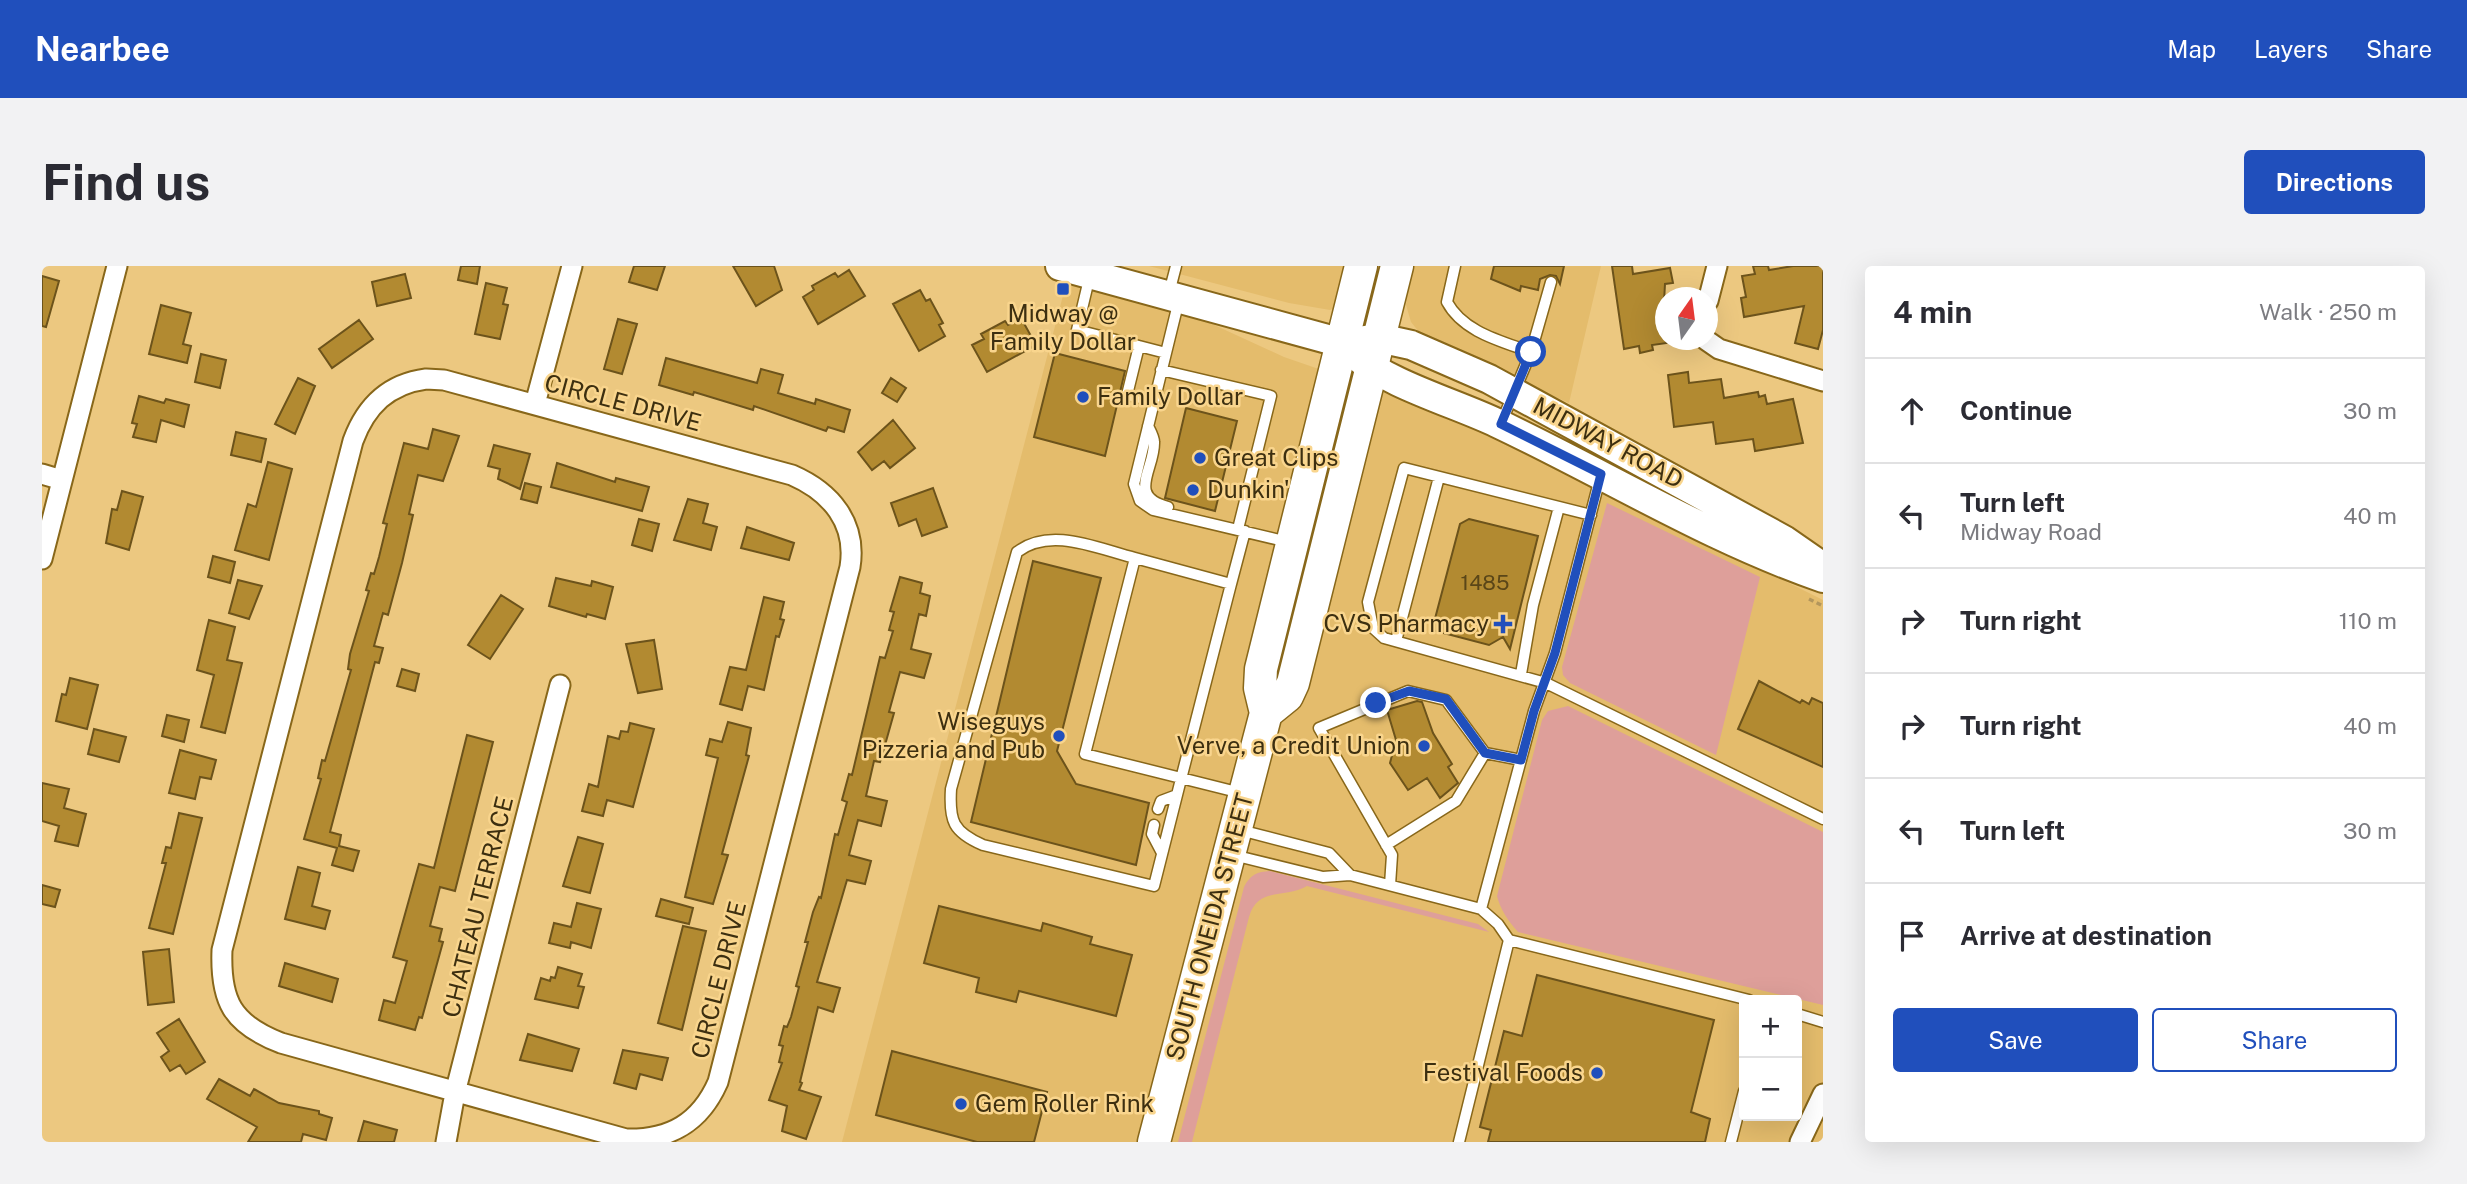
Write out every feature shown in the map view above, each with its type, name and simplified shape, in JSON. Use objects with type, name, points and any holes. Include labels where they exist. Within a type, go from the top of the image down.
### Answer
[{"type":"highway","name":"SOUTH ONEIDA STREET","points":[[1154,1142],[1266,713],[1260,688],[1261,668],[1362,266]]},
{"type":"highway","points":[[1266,713],[1287,696],[1293,683],[1397,266]]},
{"type":"main road","name":"MIDWAY ROAD","points":[[1060,266],[1376,353],[1501,424],[1756,552],[1823,578]]},
{"type":"main road","name":"MIDWAY ROAD","points":[[1376,353],[1411,345],[1513,392],[1791,544],[1823,567]]},
{"type":"street","points":[[42,559],[117,266]]},
{"type":"street","points":[[535,404],[572,266]]},
{"type":"street","points":[[1711,287],[1717,266]]},
{"type":"street","points":[[1718,348],[1823,381]]},
{"type":"street","name":"CIRCLE DRIVE","points":[[426,379],[444,380],[792,475],[811,483],[835,504],[844,518],[853,550],[718,1082],[705,1109],[692,1121],[662,1137],[626,1139],[456,1093],[281,1043],[249,1028],[239,1019],[224,993],[222,950],[359,423],[392,388],[426,379]]},
{"type":"street","points":[[42,474],[62,480]]},
{"type":"street","name":"CHATEAU TERRACE","points":[[446,1142],[456,1093],[560,685]]},
{"type":"street","points":[[1800,1142],[1823,1094]]},
{"type":"lane","points":[[1176,266],[1166,353],[1133,484],[1140,501],[1153,510],[1292,543]]},
{"type":"lane","points":[[1455,266],[1447,302],[1454,316],[1482,334],[1531,352]]},
{"type":"lane","points":[[1090,275],[1077,330],[1166,353]]},
{"type":"lane","points":[[1501,424],[1531,352],[1551,282]]},
{"type":"lane","points":[[1139,346],[1128,395],[1153,401]]},
{"type":"lane","points":[[1161,370],[1271,396],[1231,584],[1153,886],[983,845],[966,837],[954,825],[949,809],[951,789],[1017,552],[1027,544],[1059,539],[1231,584]]},
{"type":"lane","points":[[1591,515],[1404,468],[1368,602],[1373,628],[1384,638],[1396,642],[1546,683],[1823,818]]},
{"type":"lane","points":[[1481,909],[1534,711],[1546,683],[1601,474]]},
{"type":"lane","points":[[1396,642],[1439,477]]},
{"type":"lane","points":[[1521,674],[1533,604],[1559,507]]},
{"type":"lane","points":[[1135,558],[1085,754],[1245,794]]},
{"type":"lane","points":[[1390,885],[1392,855],[1319,728],[1409,691],[1446,699],[1485,753],[1521,760]]},
{"type":"lane","points":[[1386,845],[1456,801],[1485,753]]},
{"type":"lane","points":[[1158,809],[1161,801],[1177,794]]},
{"type":"lane","points":[[1154,825],[1152,834],[1162,853]]},
{"type":"lane","points":[[1233,841],[1322,877],[1350,875],[1481,909],[1498,923],[1509,940],[1739,998]]},
{"type":"lane","points":[[1233,841],[1329,853],[1350,875]]},
{"type":"lane","points":[[1459,1142],[1509,940]]},
{"type":"lane","points":[[1802,1016],[1823,1022]]},
{"type":"lane","points":[[1731,1142],[1739,1111]]},
{"type":"shaded area","points":[[1149,266],[1355,266],[1335,308],[1330,310],[1289,303]]},
{"type":"shaded area","points":[[1411,266],[1601,266],[1569,403],[1423,337],[1411,322],[1406,305]]},
{"type":"shaded area","points":[[1099,272],[1284,357],[1449,414],[1823,600],[1823,1142],[842,1142],[1066,284]]},
{"type":"shaded area","points":[[1607,503],[1760,577],[1716,755],[1570,683],[1563,675],[1562,667]]},
{"type":"shaded area","points":[[1568,706],[1823,832],[1823,1005],[1802,1000],[1802,995],[1781,995],[1518,932],[1508,920],[1497,896],[1542,720],[1548,711]]},
{"type":"shaded area","points":[[1270,871],[1478,924],[1489,932],[1307,886],[1259,901],[1249,917],[1192,1142],[1178,1142],[1244,887],[1255,874]]},
{"type":"building","points":[[461,266],[480,266],[477,284],[458,280]]},
{"type":"building","points":[[634,266],[665,266],[657,290],[629,282]]},
{"type":"building","points":[[733,266],[774,266],[782,290],[756,306]]},
{"type":"building","points":[[1494,266],[1564,266],[1560,284],[1556,276],[1550,275],[1540,279],[1538,290],[1521,286],[1520,291],[1491,279]]},
{"type":"building","points":[[1612,266],[1632,266],[1633,274],[1670,268],[1673,283],[1665,284],[1665,287],[1655,287],[1653,350],[1640,353],[1639,346],[1624,349]]},
{"type":"building","points":[[1753,266],[1768,266],[1769,270],[1793,266],[1823,266],[1823,330],[1818,349],[1795,343],[1804,306],[1744,317],[1741,298],[1746,297],[1742,276],[1755,274]]},
{"type":"building","points":[[849,270],[865,296],[818,324],[803,297],[814,290],[812,286],[835,273],[838,277]]},
{"type":"building","points":[[405,274],[411,298],[377,306],[372,282]]},
{"type":"building","points":[[42,276],[59,281],[46,327],[42,326]]},
{"type":"building","points":[[486,283],[507,288],[503,304],[508,305],[500,339],[475,334]]},
{"type":"building","points":[[920,290],[926,301],[930,299],[943,323],[939,325],[945,336],[919,351],[893,304]]},
{"type":"building","points":[[161,305],[191,313],[183,344],[191,346],[187,363],[149,354]]},
{"type":"building","points":[[1021,318],[1036,345],[987,372],[972,345],[984,339],[981,334],[1005,321],[1008,325]]},
{"type":"building","points":[[618,319],[637,324],[622,374],[604,369]]},
{"type":"building","points":[[359,320],[373,339],[332,368],[319,349]]},
{"type":"building","name":"Family Dollar","points":[[1055,353],[1125,371],[1105,456],[1034,437]]},
{"type":"building","points":[[201,354],[226,360],[220,388],[195,382]]},
{"type":"building","points":[[666,358],[757,383],[761,369],[783,375],[778,393],[815,404],[816,399],[850,410],[844,432],[828,427],[826,431],[754,406],[753,410],[694,392],[693,395],[659,385]]},
{"type":"building","points":[[1688,372],[1689,383],[1721,379],[1724,398],[1758,392],[1759,397],[1765,395],[1767,404],[1793,399],[1803,443],[1755,451],[1753,439],[1716,444],[1713,422],[1674,427],[1668,375]]},
{"type":"building","points":[[298,378],[315,386],[295,434],[275,424]]},
{"type":"building","points":[[891,378],[906,388],[897,402],[882,393]]},
{"type":"building","points":[[139,396],[164,403],[166,399],[189,405],[184,427],[161,420],[156,442],[133,437],[137,424],[132,423]]},
{"type":"building","points":[[1186,408],[1237,421],[1215,511],[1165,498]]},
{"type":"building","points":[[893,420],[915,448],[890,468],[884,461],[872,470],[858,452]]},
{"type":"building","points":[[433,429],[459,436],[443,481],[418,475],[409,514],[413,515],[402,563],[388,615],[383,613],[374,646],[383,648],[379,663],[375,662],[330,832],[341,835],[339,846],[359,851],[353,871],[332,865],[337,848],[304,839],[321,779],[318,778],[322,760],[325,761],[351,670],[348,669],[350,654],[369,591],[366,590],[371,573],[374,574],[379,557],[387,524],[383,523],[404,443],[428,449]]},
{"type":"building","points":[[236,432],[266,439],[261,462],[231,455]]},
{"type":"building","points":[[494,445],[530,454],[520,489],[498,479],[500,469],[488,466]]},
{"type":"building","points":[[268,462],[292,469],[269,560],[235,550],[248,504],[256,507]]},
{"type":"building","points":[[557,463],[615,482],[616,478],[649,487],[642,511],[551,487]]},
{"type":"building","points":[[525,483],[541,487],[537,503],[521,499]]},
{"type":"building","points":[[933,488],[947,527],[922,536],[916,519],[899,526],[891,503]]},
{"type":"building","points":[[122,491],[143,497],[129,550],[106,543],[112,509],[117,510]]},
{"type":"building","points":[[688,499],[708,504],[703,523],[717,527],[711,550],[674,540]]},
{"type":"building","points":[[639,519],[659,524],[652,551],[632,545]]},
{"type":"building","name":"CVS Pharmacy","points":[[1469,519],[1538,536],[1510,649],[1503,637],[1489,645],[1432,630],[1460,524]]},
{"type":"building","points":[[747,527],[794,543],[789,560],[741,548]]},
{"type":"building","points":[[213,556],[235,562],[230,583],[208,577]]},
{"type":"building","points":[[1033,561],[1101,578],[1057,751],[1076,784],[1149,803],[1136,865],[971,822]]},
{"type":"building","points":[[900,577],[922,583],[920,593],[930,596],[926,616],[919,614],[911,649],[931,654],[924,678],[900,672],[889,712],[894,713],[885,745],[880,762],[874,761],[866,796],[887,801],[881,826],[858,820],[849,855],[871,861],[865,884],[847,880],[817,982],[840,988],[833,1012],[818,1007],[800,1082],[802,1083],[799,1090],[821,1097],[806,1139],[782,1131],[787,1106],[769,1100],[782,1063],[779,1062],[783,1046],[779,1045],[784,1026],[787,1027],[791,1017],[799,987],[796,986],[808,942],[805,942],[813,912],[819,897],[821,898],[835,834],[838,835],[847,802],[842,800],[849,774],[852,775],[880,657],[885,658],[893,631],[889,630],[894,612],[890,611]]},
{"type":"building","points":[[556,578],[591,586],[592,581],[613,587],[605,619],[587,614],[586,617],[549,606]]},
{"type":"building","points":[[238,580],[262,586],[249,619],[229,613]]},
{"type":"building","points":[[501,595],[523,609],[490,659],[468,645]]},
{"type":"building","points":[[764,597],[784,602],[780,619],[784,620],[779,637],[776,636],[764,690],[748,686],[742,710],[720,704],[730,667],[746,670]]},
{"type":"building","points":[[209,620],[235,627],[227,660],[242,663],[225,733],[201,727],[214,675],[197,670]]},
{"type":"building","points":[[654,640],[662,689],[638,693],[626,644]]},
{"type":"building","points":[[402,669],[419,674],[415,691],[397,686]]},
{"type":"building","points":[[70,678],[98,685],[87,729],[56,721],[62,694],[66,695]]},
{"type":"building","points":[[1759,681],[1800,703],[1802,700],[1809,704],[1812,698],[1823,703],[1823,767],[1738,729]]},
{"type":"building","name":"Verve, a Credit Union","points":[[1422,702],[1433,733],[1452,764],[1448,767],[1458,783],[1440,798],[1427,778],[1408,790],[1390,763],[1396,740],[1387,710]]},
{"type":"building","points":[[167,715],[189,720],[184,742],[162,736]]},
{"type":"building","points":[[728,722],[751,728],[746,755],[749,756],[722,854],[728,855],[713,904],[685,897],[718,758],[706,755],[710,739],[722,742]]},
{"type":"building","points":[[630,723],[654,729],[633,807],[607,800],[603,816],[582,811],[589,784],[598,787],[608,736],[619,739],[621,731],[628,732]]},
{"type":"building","points":[[94,729],[126,737],[119,762],[88,754]]},
{"type":"building","points":[[467,735],[493,742],[455,891],[440,887],[430,926],[442,929],[439,941],[443,942],[422,1018],[419,1017],[415,1030],[379,1020],[384,1000],[395,1003],[407,961],[393,957],[419,864],[434,868]]},
{"type":"building","points":[[180,750],[216,760],[211,779],[200,777],[195,799],[169,793]]},
{"type":"building","points":[[42,783],[69,789],[64,808],[86,814],[78,846],[55,841],[59,826],[42,821]]},
{"type":"building","points":[[179,813],[202,818],[173,934],[149,928],[166,863],[162,863],[166,847],[171,848]]},
{"type":"building","points":[[578,837],[603,844],[590,893],[563,886]]},
{"type":"building","points":[[298,867],[320,873],[312,906],[330,911],[325,929],[285,919]]},
{"type":"building","points":[[42,885],[60,890],[55,907],[42,904]]},
{"type":"building","points":[[661,899],[693,908],[689,924],[656,916]]},
{"type":"building","points":[[577,903],[601,909],[591,948],[571,942],[570,948],[549,943],[554,923],[571,927]]},
{"type":"building","points":[[939,906],[1041,931],[1043,923],[1092,937],[1090,944],[1132,955],[1116,1016],[1019,991],[1016,1002],[976,992],[979,978],[924,963]]},
{"type":"building","points":[[683,926],[706,931],[682,1030],[658,1023]]},
{"type":"building","points":[[169,949],[174,1002],[148,1005],[143,952]]},
{"type":"building","points":[[285,963],[338,979],[332,1002],[279,986]]},
{"type":"building","points":[[558,967],[582,974],[578,986],[584,987],[578,1008],[535,999],[541,978],[550,981],[551,977],[555,978]]},
{"type":"building","name":"Festival Foods","points":[[1537,975],[1714,1020],[1691,1112],[1710,1119],[1705,1142],[1488,1142],[1491,1130],[1480,1127],[1504,1031],[1522,1036]]},
{"type":"building","points":[[179,1019],[205,1062],[186,1074],[180,1065],[170,1071],[161,1057],[169,1051],[157,1033]]},
{"type":"building","points":[[528,1034],[579,1049],[572,1071],[520,1060]]},
{"type":"building","points":[[623,1050],[668,1058],[662,1080],[640,1074],[636,1089],[614,1083]]},
{"type":"building","name":"Gem Roller Rink","points":[[892,1051],[1047,1092],[1034,1142],[977,1142],[876,1115]]},
{"type":"building","points":[[219,1079],[250,1096],[254,1089],[279,1103],[319,1111],[319,1114],[332,1118],[326,1140],[303,1134],[301,1142],[248,1142],[257,1127],[207,1099]]},
{"type":"building","points":[[364,1121],[397,1130],[394,1142],[358,1142]]},
{"type":"place","name":"Midway @ Family Dollar","points":[[1063,289]]},
{"type":"place","name":"Family Dollar","points":[[1083,397]]},
{"type":"place","name":"Great Clips","points":[[1200,458]]},
{"type":"place","name":"Dunkin'","points":[[1193,490]]},
{"type":"place","name":"CVS Pharmacy","points":[[1503,624]]},
{"type":"place","name":"Wiseguys Pizzeria and Pub","points":[[1059,736]]},
{"type":"place","name":"Verve, a Credit Union","points":[[1424,746]]},
{"type":"place","name":"Festival Foods","points":[[1597,1073]]},
{"type":"place","name":"Gem Roller Rink","points":[[961,1104]]},
{"type":"route","points":[[1376,703],[1409,691],[1446,699],[1485,753],[1521,760],[1534,711],[1555,653],[1601,474],[1501,424],[1531,352]]}]
